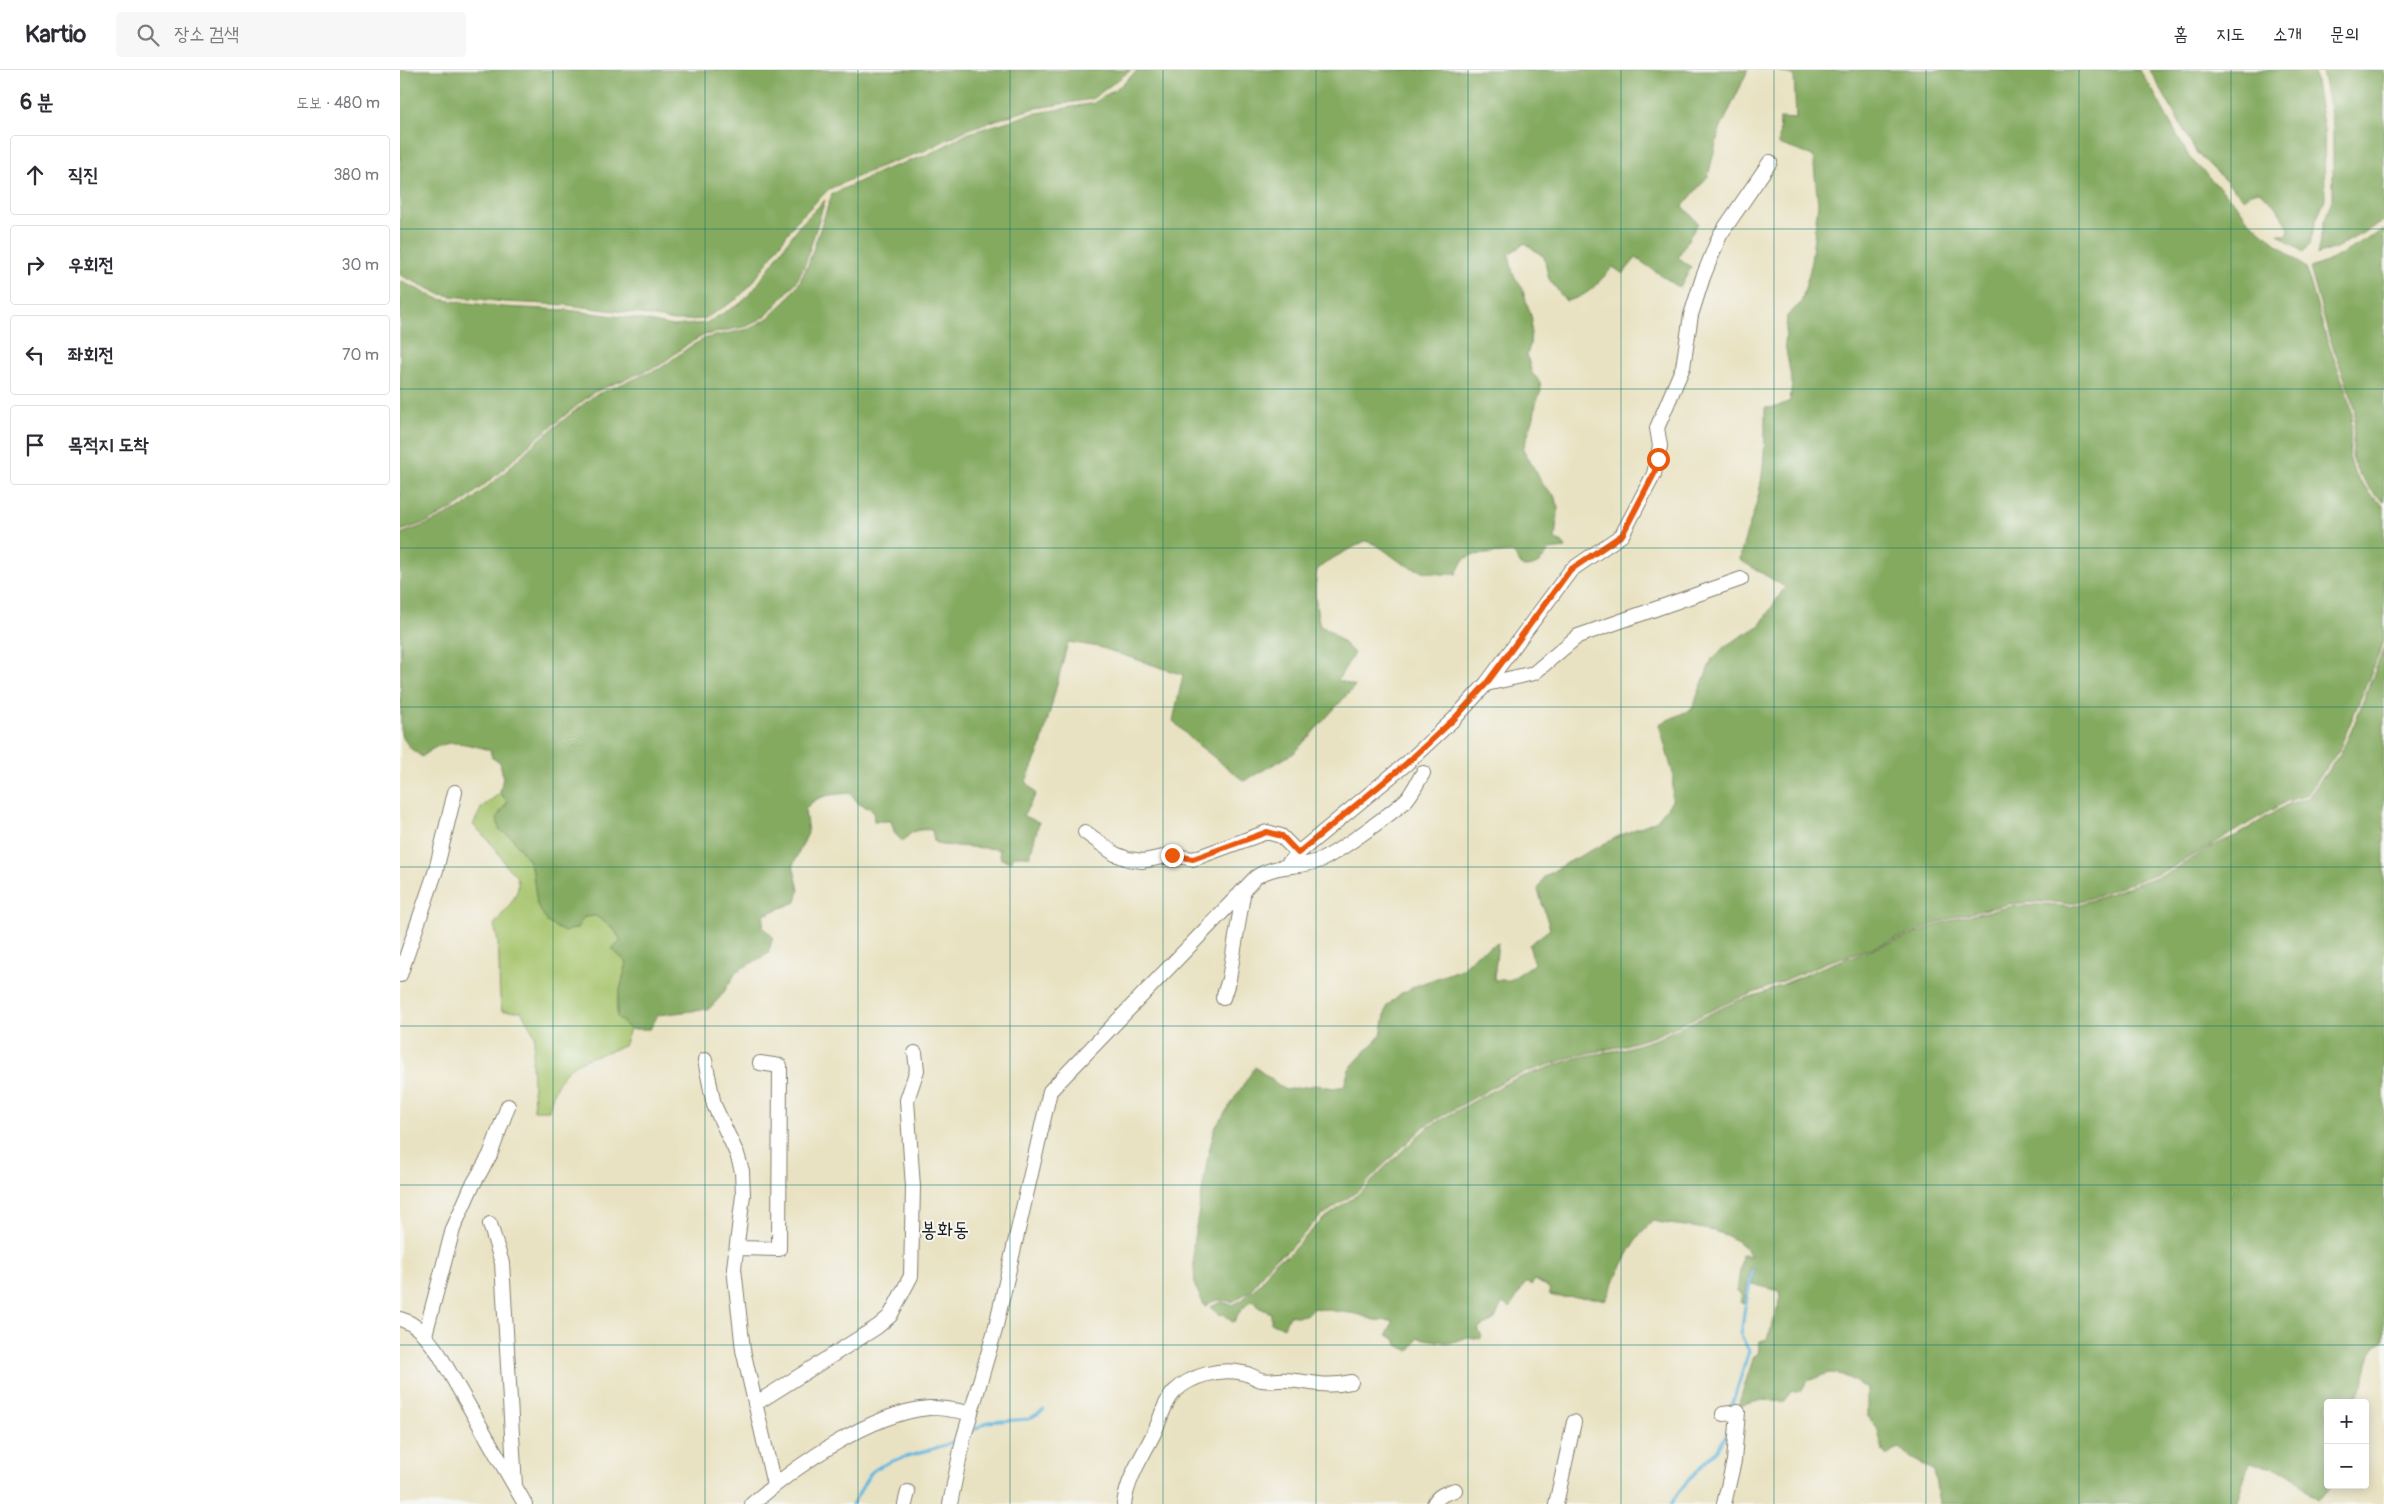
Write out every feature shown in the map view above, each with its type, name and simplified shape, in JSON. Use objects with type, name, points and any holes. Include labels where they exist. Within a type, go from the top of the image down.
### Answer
[{"type":"street","points":[[1286,866],[1298,853],[1407,763],[1455,718],[1486,684],[1570,570],[1622,535],[1656,467],[1660,446],[1657,428],[1683,367],[1691,315],[1703,277],[1720,235],[1770,162]]},
{"type":"street","points":[[1486,684],[1534,673],[1578,636],[1740,579]]},
{"type":"street","points":[[950,1504],[965,1433],[995,1330],[1050,1091],[1256,877],[1268,869],[1305,865],[1322,860],[1394,810],[1408,798],[1423,773]]},
{"type":"street","points":[[400,975],[436,870],[455,792]]},
{"type":"street","points":[[1085,832],[1115,854],[1128,859],[1144,861],[1172,855],[1193,859],[1267,832],[1282,836],[1298,853]]},
{"type":"street","points":[[1223,998],[1229,979],[1244,889]]},
{"type":"street","points":[[755,1404],[877,1327],[890,1316],[911,1276],[913,1187],[907,1100],[916,1070],[915,1053]]},
{"type":"street","points":[[706,1060],[714,1105],[737,1154],[742,1172],[743,1195],[734,1268],[743,1350],[774,1485]]},
{"type":"street","points":[[737,1248],[779,1248],[780,1066],[760,1063]]},
{"type":"street","points":[[425,1335],[453,1229],[471,1188],[490,1155],[508,1106]]},
{"type":"street","points":[[490,1224],[502,1263],[515,1486]]},
{"type":"street","points":[[400,1318],[408,1321],[425,1335],[439,1354],[525,1504]]},
{"type":"street","points":[[1124,1504],[1130,1476],[1150,1442],[1166,1403],[1189,1380],[1228,1371],[1244,1373],[1260,1380],[1286,1380],[1317,1386],[1333,1386],[1351,1382]]},
{"type":"street","points":[[752,1504],[774,1485],[817,1454],[854,1434],[899,1414],[929,1408],[971,1413]]},
{"type":"street","points":[[1723,1414],[1738,1412],[1734,1461],[1724,1504]]},
{"type":"street","points":[[1556,1504],[1574,1422]]},
{"type":"street","points":[[1434,1504],[1436,1499],[1444,1493],[1455,1490]]},
{"type":"green space","points":[[400,70],[1131,70],[1092,99],[1031,109],[968,129],[924,151],[884,165],[829,189],[795,223],[751,285],[737,299],[704,319],[674,321],[640,314],[567,305],[504,302],[440,294],[400,275]]},
{"type":"green space","points":[[1138,70],[1748,70],[1719,132],[1708,176],[1683,206],[1698,223],[1678,257],[1691,267],[1680,288],[1636,258],[1623,274],[1613,267],[1587,293],[1566,301],[1549,279],[1544,257],[1525,243],[1509,254],[1513,274],[1522,288],[1532,319],[1527,356],[1532,373],[1540,382],[1541,391],[1523,449],[1544,486],[1554,495],[1558,507],[1555,540],[1563,543],[1566,548],[1549,550],[1539,563],[1528,567],[1523,567],[1512,552],[1472,555],[1463,560],[1456,574],[1442,574],[1421,571],[1408,566],[1380,547],[1365,541],[1322,565],[1317,570],[1315,591],[1320,626],[1331,631],[1354,653],[1338,680],[1355,686],[1294,753],[1244,781],[1192,740],[1173,721],[1183,675],[1099,647],[1068,642],[1040,749],[1026,781],[1036,794],[1023,816],[1039,822],[1030,856],[1014,856],[1011,862],[1001,859],[999,849],[941,845],[934,841],[932,830],[915,831],[903,842],[895,834],[891,821],[874,821],[873,810],[859,804],[850,793],[819,798],[805,810],[808,833],[793,865],[799,890],[796,902],[764,915],[763,927],[773,937],[768,954],[737,971],[722,995],[709,1009],[658,1015],[650,1029],[630,1029],[617,1017],[617,1002],[627,963],[612,949],[621,941],[614,929],[596,916],[584,917],[577,928],[564,932],[548,923],[537,905],[533,872],[528,860],[512,837],[499,830],[497,817],[508,802],[500,793],[503,777],[500,762],[492,758],[490,750],[454,743],[439,746],[430,750],[422,757],[410,748],[401,735],[400,534],[428,524],[463,507],[503,474],[535,443],[595,395],[661,368],[691,346],[706,338],[749,329],[768,318],[786,301],[799,283],[808,265],[832,194],[886,169],[927,155],[969,133],[1032,114],[1094,103],[1120,86]]},
{"type":"green space","points":[[1777,70],[2139,70],[2153,91],[2189,157],[2237,205],[2248,220],[2306,268],[2326,337],[2350,402],[2352,414],[2349,457],[2354,473],[2373,497],[2384,505],[2384,642],[2339,750],[2306,796],[2287,801],[2171,868],[2097,896],[2069,904],[2048,901],[2009,904],[1957,916],[1827,962],[1736,999],[1655,1036],[1622,1046],[1575,1056],[1509,1078],[1426,1125],[1378,1170],[1362,1188],[1319,1218],[1286,1252],[1273,1259],[1250,1291],[1232,1302],[1217,1300],[1205,1307],[1195,1286],[1193,1244],[1209,1151],[1215,1128],[1255,1067],[1285,1090],[1316,1085],[1334,1088],[1344,1086],[1349,1069],[1381,1035],[1387,1006],[1400,994],[1418,985],[1461,969],[1477,954],[1498,943],[1494,980],[1510,980],[1534,964],[1529,945],[1550,929],[1538,890],[1544,877],[1617,837],[1657,820],[1672,801],[1673,774],[1659,724],[1692,709],[1712,659],[1725,646],[1760,625],[1785,587],[1740,560],[1762,478],[1765,408],[1776,407],[1790,401],[1792,383],[1785,344],[1787,316],[1801,303],[1810,270],[1818,204],[1813,156],[1779,144],[1780,118],[1796,119],[1794,76]]},
{"type":"green space","points":[[2150,70],[2314,70],[2324,130],[2325,199],[2315,223],[2310,245],[2303,252],[2278,234],[2287,235],[2289,229],[2276,206],[2259,191],[2251,193],[2244,199],[2196,152]]},
{"type":"green space","points":[[2322,70],[2384,70],[2384,221],[2336,248],[2317,255],[2323,225],[2333,197],[2333,127]]},
{"type":"green space","points":[[825,200],[805,264],[796,282],[766,316],[748,326],[705,335],[689,343],[660,365],[594,392],[533,441],[501,471],[461,504],[427,522],[400,531],[400,281],[439,299],[452,301],[503,307],[567,310],[639,319],[673,326],[706,323],[741,303],[755,288],[799,226]]},
{"type":"green space","points":[[2384,230],[2384,501],[2375,495],[2357,471],[2352,456],[2355,414],[2353,401],[2329,336],[2310,268],[2331,260]]},
{"type":"green space","points":[[2384,648],[2384,1341],[2371,1354],[2357,1399],[2324,1399],[2324,1489],[2330,1489],[2318,1500],[2288,1472],[2249,1463],[2236,1504],[1939,1504],[1934,1471],[1908,1456],[1900,1448],[1892,1451],[1887,1456],[1883,1452],[1878,1430],[1867,1415],[1867,1389],[1847,1377],[1836,1373],[1826,1374],[1807,1381],[1801,1391],[1790,1392],[1785,1402],[1763,1400],[1738,1406],[1754,1356],[1758,1354],[1760,1341],[1767,1339],[1781,1298],[1780,1291],[1752,1284],[1755,1269],[1751,1268],[1744,1303],[1740,1302],[1742,1294],[1737,1292],[1742,1255],[1751,1256],[1732,1238],[1707,1230],[1653,1221],[1633,1245],[1606,1300],[1550,1295],[1549,1288],[1535,1280],[1531,1285],[1528,1282],[1524,1285],[1510,1308],[1502,1303],[1495,1319],[1478,1329],[1482,1337],[1480,1339],[1468,1337],[1450,1343],[1418,1338],[1410,1351],[1397,1345],[1395,1339],[1387,1335],[1393,1321],[1374,1320],[1357,1314],[1313,1308],[1305,1315],[1289,1315],[1284,1327],[1271,1323],[1271,1313],[1258,1307],[1256,1302],[1250,1301],[1238,1314],[1235,1321],[1232,1322],[1224,1314],[1220,1316],[1210,1307],[1222,1302],[1232,1305],[1242,1300],[1260,1284],[1275,1261],[1288,1255],[1321,1221],[1364,1190],[1380,1172],[1428,1127],[1510,1081],[1576,1058],[1623,1049],[1656,1039],[1737,1001],[1763,993],[1828,965],[1958,918],[2009,907],[2048,904],[2070,907],[2172,871],[2210,847],[2237,835],[2288,804],[2307,799],[2342,751]]},
{"type":"green space","points":[[500,793],[508,801],[497,817],[528,860],[533,872],[535,890],[577,928],[584,917],[596,916],[614,929],[621,941],[627,963],[617,1002],[617,1017],[630,1029],[624,1046],[574,1065],[559,1081],[549,1110],[534,1110],[532,1062],[535,1035],[521,1011],[502,1011],[500,1000],[499,957],[494,925],[514,897],[518,884],[515,874],[506,866],[490,843],[473,825],[482,807]]},
{"type":"waterway","points":[[1746,1303],[1753,1270]]},
{"type":"waterway","points":[[1731,1408],[1749,1351],[1741,1335],[1745,1306]]},
{"type":"waterway","points":[[970,1432],[988,1422],[1029,1419],[1044,1410]]},
{"type":"waterway","points":[[1671,1504],[1686,1483],[1719,1446],[1731,1425]]},
{"type":"waterway","points":[[852,1504],[870,1474],[881,1466],[958,1439]]},
{"type":"district","name":"봉화동","points":[[945,1229]]},
{"type":"route","points":[[1172,855],[1193,859],[1267,832],[1282,836],[1298,853],[1407,763],[1455,718],[1486,684],[1570,570],[1622,535],[1654,474],[1658,459]]}]
